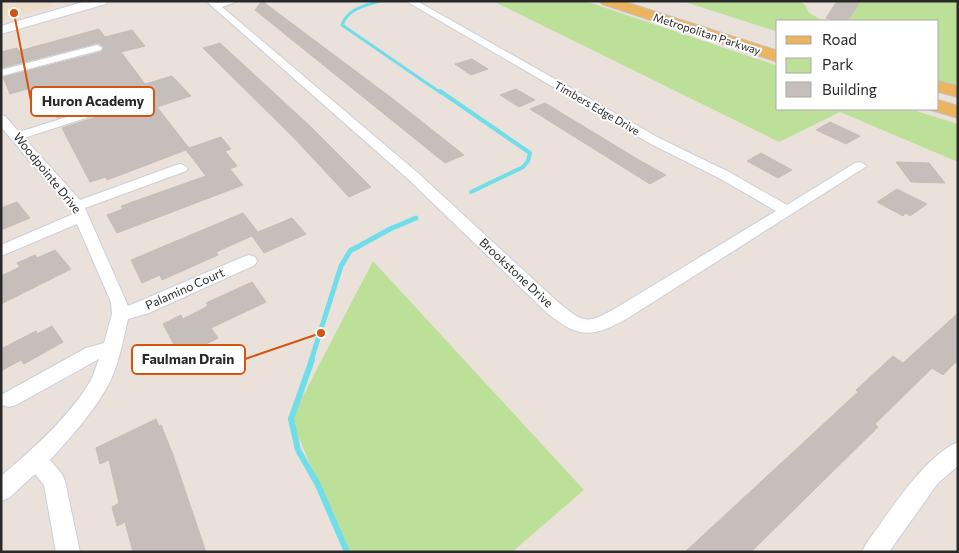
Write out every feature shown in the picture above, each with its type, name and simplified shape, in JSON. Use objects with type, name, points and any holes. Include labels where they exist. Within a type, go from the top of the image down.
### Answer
[{"type":"main road","points":[[1,30],[101,1]]},
{"type":"main road","name":"Metropolitan Parkway","points":[[607,1],[776,56]]},
{"type":"main road","points":[[939,86],[958,92]]},
{"type":"main road","points":[[939,106],[958,112]]},
{"type":"street","points":[[213,4],[234,1]]},
{"type":"street","name":"Timbers Edge Drive","points":[[410,1],[648,137],[724,175],[787,211]]},
{"type":"street","name":"Brookstone Drive","points":[[213,4],[413,176],[553,308],[569,321],[586,328],[598,327],[622,313],[860,166]]},
{"type":"street","points":[[1,73],[97,48]]},
{"type":"street","points":[[18,136],[134,99]]},
{"type":"street","name":"Woodpointe Drive","points":[[1,119],[18,136],[80,211],[119,302],[121,314]]},
{"type":"street","points":[[1,251],[80,211],[181,168]]},
{"type":"street","name":"Palamino Court","points":[[121,314],[143,308],[249,261]]},
{"type":"street","points":[[1,490],[35,461],[71,422],[99,384],[112,348],[121,314]]},
{"type":"street","points":[[9,399],[92,353],[112,348]]},
{"type":"street","points":[[874,552],[930,476],[958,452]]},
{"type":"street","points":[[35,461],[45,469],[54,481],[68,552]]},
{"type":"shaded area","points":[[1,1],[51,1],[54,6],[1,20]]},
{"type":"green space","points":[[493,1],[585,1],[776,65],[776,110],[913,110],[958,124],[958,162],[840,112],[779,142]]},
{"type":"green space","points":[[682,1],[800,1],[805,5],[809,13],[822,20],[776,20],[776,31]]},
{"type":"green space","points":[[852,1],[958,1],[958,87],[939,82],[939,20],[846,20]]},
{"type":"green space","points":[[373,261],[584,490],[512,552],[347,552],[291,419]]},
{"type":"building","points":[[262,1],[464,155],[445,163],[255,10]]},
{"type":"building","points":[[837,1],[860,1],[849,20],[830,20],[826,18]]},
{"type":"building","points":[[99,29],[105,37],[132,30],[145,46],[121,52],[145,84],[172,76],[191,96],[157,107],[189,148],[221,137],[231,149],[225,151],[237,166],[230,169],[243,185],[117,233],[107,215],[123,209],[121,206],[206,176],[186,150],[107,180],[106,177],[90,182],[62,128],[139,103],[141,97],[133,94],[57,118],[41,85],[10,94],[3,77],[101,52],[104,47],[98,43],[1,68],[1,52],[17,48],[19,51]]},
{"type":"building","points":[[220,43],[311,127],[371,187],[349,197],[295,139],[203,48]]},
{"type":"building","points":[[472,59],[488,69],[471,75],[455,64]]},
{"type":"building","points":[[516,89],[535,100],[519,107],[500,95]]},
{"type":"building","points":[[545,103],[666,175],[650,184],[530,109]]},
{"type":"building","points":[[830,122],[860,136],[846,144],[816,130]]},
{"type":"building","points":[[761,153],[792,170],[778,178],[747,161]]},
{"type":"building","points":[[896,162],[929,163],[945,183],[911,182]]},
{"type":"building","points":[[897,189],[927,204],[910,216],[906,213],[903,216],[877,202]]},
{"type":"building","points":[[17,202],[30,218],[1,230],[1,208]]},
{"type":"building","points":[[243,213],[258,232],[292,218],[306,234],[264,253],[252,236],[216,252],[218,255],[162,280],[160,275],[142,283],[131,260]]},
{"type":"building","points":[[55,250],[71,269],[1,304],[1,276],[20,267],[17,263],[35,255],[37,258]]},
{"type":"building","points":[[252,282],[266,302],[211,328],[218,338],[191,352],[189,349],[179,354],[163,324],[181,315],[183,319],[208,306],[206,303]]},
{"type":"building","points":[[958,313],[958,360],[943,375],[932,368],[875,424],[878,427],[751,552],[685,552],[858,392],[856,390],[893,356],[903,363]]},
{"type":"building","points":[[52,326],[63,342],[24,364],[21,360],[1,371],[1,349],[36,331],[37,334]]},
{"type":"building","points":[[156,419],[159,426],[161,425],[173,455],[206,552],[133,552],[125,522],[117,526],[112,507],[119,503],[109,460],[100,464],[96,448]]},
{"type":"waterway","points":[[380,1],[353,11],[342,25],[441,93]]},
{"type":"waterway","points":[[440,91],[530,153],[528,161],[523,167],[471,192]]},
{"type":"waterway","points":[[311,361],[341,266],[350,251],[390,229],[416,218]]},
{"type":"waterway","points":[[312,360],[291,419],[298,450],[318,485],[347,552]]},
{"type":"place","name":"Huron Academy","points":[[14,13]]},
{"type":"place","name":"Faulman Drain","points":[[321,333]]}]
